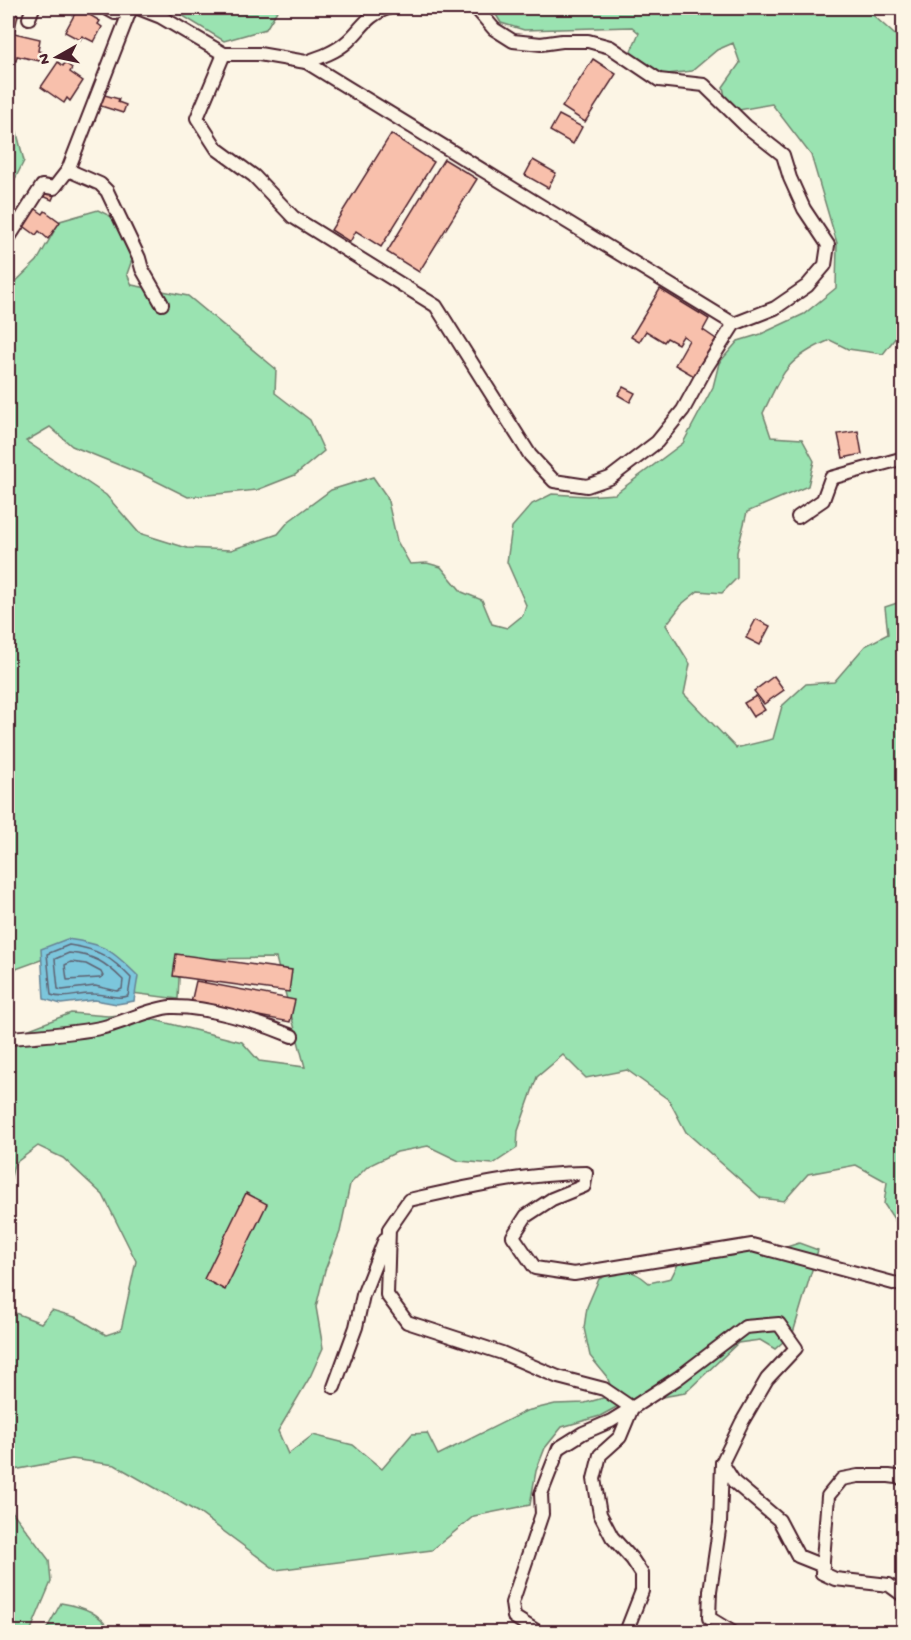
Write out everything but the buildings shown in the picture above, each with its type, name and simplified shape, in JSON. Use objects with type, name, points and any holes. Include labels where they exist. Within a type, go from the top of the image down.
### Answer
[{"type":"street","points":[[106,8],[115,13],[131,8]]},
{"type":"street","points":[[8,239],[42,186],[54,188],[68,170],[131,8]]},
{"type":"street","points":[[138,8],[161,16],[224,54],[259,54],[306,62],[734,324]]},
{"type":"street","points":[[306,62],[330,54],[348,41],[363,22],[377,12],[388,8]]},
{"type":"street","points":[[224,54],[197,118],[217,149],[254,176],[293,217],[436,306],[530,455],[554,481],[586,486],[610,478],[657,442],[683,410],[734,324],[775,309],[807,286],[825,265],[828,245],[804,209],[790,178],[783,155],[746,126],[704,85],[659,80],[610,47],[588,41],[541,44],[513,41],[494,29],[476,8]]},
{"type":"street","points":[[68,170],[100,184],[107,191],[142,269],[162,304]]},
{"type":"street","points":[[798,517],[823,500],[831,478],[903,458]]},
{"type":"street","points":[[8,1038],[101,1028],[170,1007],[237,1017],[262,1023],[292,1036]]},
{"type":"street","points":[[334,1387],[356,1327],[363,1295],[389,1229],[409,1200],[495,1182],[554,1173],[586,1173],[584,1186],[552,1200],[526,1216],[513,1236],[535,1268],[574,1275],[752,1245],[903,1286]]},
{"type":"street","points":[[389,1229],[387,1295],[407,1322],[502,1353],[558,1377],[604,1389],[632,1408]]},
{"type":"street","points":[[538,1632],[514,1617],[512,1603],[542,1514],[541,1494],[559,1448],[632,1408],[678,1378],[745,1327],[779,1324],[796,1348],[767,1379],[741,1422],[722,1463],[720,1523],[710,1591],[709,1618],[732,1632]]},
{"type":"street","points":[[626,1632],[642,1591],[642,1574],[633,1559],[612,1537],[600,1514],[594,1479],[600,1455],[620,1437],[632,1408]]},
{"type":"street","points":[[722,1463],[734,1482],[779,1520],[798,1556],[822,1566]]},
{"type":"street","points":[[903,1478],[858,1476],[842,1479],[828,1496],[822,1566],[822,1573],[836,1579],[889,1585],[903,1596]]},
{"type":"green space","points":[[170,8],[275,8],[277,11],[266,29],[224,41]]},
{"type":"green space","points":[[492,8],[865,8],[903,42],[903,328],[883,354],[848,349],[830,340],[804,354],[788,368],[763,413],[771,437],[802,439],[814,461],[808,486],[747,512],[737,552],[737,578],[722,593],[698,591],[683,603],[666,625],[690,664],[684,694],[736,748],[773,739],[782,706],[806,684],[834,682],[865,646],[888,634],[885,607],[903,601],[903,1222],[896,1222],[884,1204],[887,1182],[856,1165],[808,1174],[784,1201],[761,1198],[686,1132],[669,1100],[627,1070],[586,1078],[563,1055],[537,1077],[518,1131],[517,1148],[493,1164],[459,1161],[428,1146],[397,1152],[368,1166],[350,1184],[340,1232],[325,1270],[316,1307],[323,1348],[310,1377],[278,1431],[288,1454],[313,1435],[353,1445],[382,1469],[412,1434],[427,1433],[438,1455],[526,1411],[555,1404],[585,1403],[614,1395],[607,1377],[590,1356],[584,1328],[587,1307],[599,1279],[619,1271],[636,1274],[649,1283],[671,1278],[680,1260],[742,1252],[774,1251],[799,1243],[818,1250],[793,1333],[775,1349],[760,1340],[738,1343],[685,1393],[622,1404],[600,1416],[562,1427],[545,1448],[536,1471],[530,1505],[474,1516],[432,1550],[276,1570],[199,1513],[115,1465],[72,1459],[14,1470],[8,1488],[8,1304],[10,1311],[41,1323],[52,1310],[78,1318],[106,1335],[121,1330],[136,1261],[103,1195],[63,1158],[38,1146],[14,1164],[8,1190],[8,1032],[19,1033],[71,1013],[108,1016],[131,1014],[242,1042],[259,1061],[305,1067],[276,958],[180,959],[178,999],[132,993],[60,953],[8,972],[8,366],[12,367],[8,329],[8,289],[37,261],[60,221],[98,210],[114,218],[133,257],[127,274],[132,285],[188,296],[276,369],[275,393],[310,420],[324,451],[295,475],[257,490],[188,497],[146,476],[72,446],[50,427],[26,441],[106,495],[139,533],[187,548],[231,550],[278,534],[289,521],[331,490],[373,477],[387,497],[397,541],[410,564],[427,563],[441,567],[462,592],[482,600],[492,624],[507,628],[523,615],[526,605],[507,562],[512,527],[532,504],[552,494],[587,496],[615,494],[683,443],[713,387],[719,363],[738,341],[761,334],[804,314],[836,288],[837,243],[811,155],[772,104],[739,110],[725,97],[723,87],[740,63],[733,43],[717,50],[692,71],[659,75],[630,53],[639,33],[632,27],[524,30],[501,23]]},
{"type":"green space","points":[[8,102],[24,161],[8,193]]},
{"type":"green space","points":[[8,1506],[49,1560],[51,1582],[30,1632],[8,1632]]},
{"type":"green space","points":[[61,1603],[77,1606],[96,1615],[113,1632],[45,1632]]},
{"type":"water","points":[[67,939],[99,946],[121,960],[138,976],[134,1001],[117,1004],[95,1000],[61,1004],[44,999],[41,949]]}]
